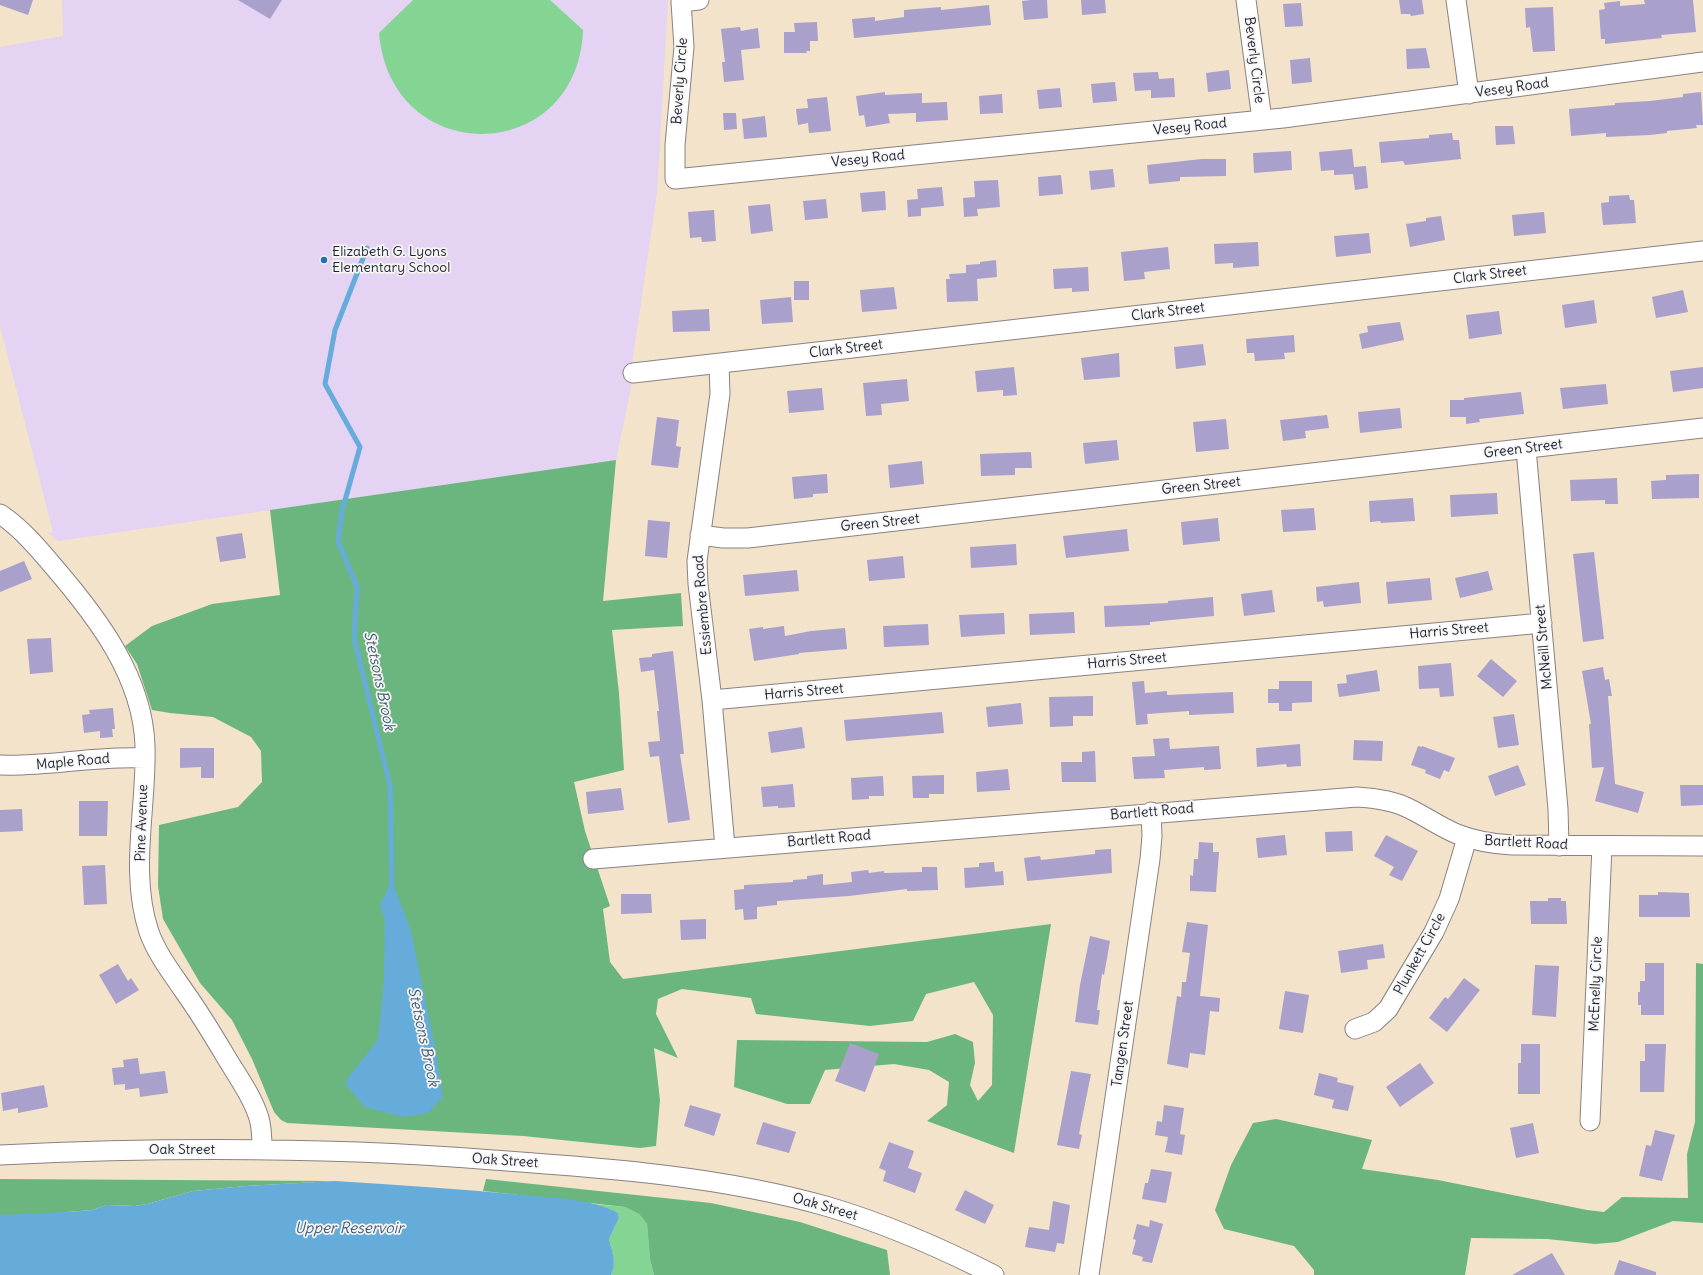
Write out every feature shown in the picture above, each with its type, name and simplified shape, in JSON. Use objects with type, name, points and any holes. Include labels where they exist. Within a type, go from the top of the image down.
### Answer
[{"type":"street","name":"Beverly Circle","points":[[675,179],[674,145],[684,47],[681,2],[699,0]]},
{"type":"street","name":"Beverly Circle","points":[[1246,0],[1262,120]]},
{"type":"street","points":[[1456,0],[1469,94]]},
{"type":"street","name":"Vesey Road","points":[[675,179],[1262,120],[1469,94],[1703,62]]},
{"type":"street","name":"Clark Street","points":[[633,373],[1703,251]]},
{"type":"street","name":"Essiembre Road","points":[[718,364],[720,394],[700,535],[697,572],[712,700],[725,847]]},
{"type":"street","name":"Green Street","points":[[700,535],[723,538],[748,538],[1703,428]]},
{"type":"street","name":"McNeill Street","points":[[1526,449],[1558,810],[1559,846]]},
{"type":"street","name":"Pine Avenue","points":[[0,514],[27,537],[74,590],[114,648],[128,677],[140,708],[144,725],[145,758],[140,841],[141,882],[144,909],[150,933],[163,960],[194,1005],[245,1087],[259,1118],[262,1150]]},
{"type":"street","name":"Harris Street","points":[[712,700],[1542,623]]},
{"type":"street","name":"Maple Road","points":[[0,766],[29,766],[111,758],[145,758]]},
{"type":"street","name":"Bartlett Road","points":[[593,859],[1343,797],[1383,799],[1407,807],[1448,830],[1467,838],[1500,845],[1703,846]]},
{"type":"street","name":"Tangen Street","points":[[1089,1275],[1150,859],[1152,836],[1150,812]]},
{"type":"street","name":"Plunkett Circle","points":[[1355,1029],[1374,1022],[1384,1012],[1434,932],[1447,905],[1467,838]]},
{"type":"street","name":"McEnelly Circle","points":[[1590,1121],[1602,846]]},
{"type":"street","name":"Oak Street","points":[[0,1155],[126,1150],[370,1152],[532,1162],[685,1178],[743,1187],[799,1199],[853,1215],[930,1244],[994,1275]]},
{"type":"shaded area","name":"Elizabeth G. Lyons Elementary School","points":[[62,0],[668,0],[657,193],[633,357],[631,388],[616,460],[58,541],[48,533],[53,532],[0,326],[0,47],[63,36]]},
{"type":"green space","points":[[413,0],[550,0],[583,30],[573,75],[551,107],[519,127],[484,134],[448,128],[415,109],[391,78],[379,33]]},
{"type":"green space","points":[[616,460],[603,601],[681,593],[683,626],[612,630],[619,693],[624,770],[574,782],[585,831],[610,906],[603,909],[610,962],[623,979],[1051,924],[1014,1153],[927,1121],[947,1105],[949,1082],[929,1070],[894,1064],[825,1070],[810,1104],[787,1104],[734,1087],[737,1040],[927,1042],[955,1034],[973,1042],[975,1063],[970,1085],[978,1101],[992,1085],[993,1015],[974,982],[926,994],[913,1021],[870,1026],[756,1014],[751,998],[682,989],[658,999],[656,1014],[678,1058],[654,1048],[660,1100],[656,1146],[640,1148],[523,1136],[287,1123],[281,1120],[274,1112],[252,1059],[232,1020],[200,983],[163,919],[158,886],[159,825],[238,807],[262,782],[261,751],[251,737],[213,717],[152,710],[137,664],[125,646],[152,626],[212,604],[280,595],[270,510]]},
{"type":"green space","points":[[1696,963],[1703,964],[1703,1223],[1673,1221],[1618,1242],[1595,1244],[1547,1239],[1471,1238],[1465,1275],[1314,1275],[1314,1270],[1294,1246],[1224,1229],[1215,1210],[1231,1165],[1253,1123],[1276,1119],[1372,1140],[1362,1169],[1438,1180],[1587,1210],[1604,1212],[1622,1197],[1688,1198],[1687,1154],[1695,1122]]},
{"type":"green space","points":[[0,1179],[335,1181],[246,1186],[193,1191],[147,1204],[135,1206],[107,1205],[92,1210],[68,1212],[0,1229]]},
{"type":"green space","points":[[486,1179],[711,1203],[800,1222],[887,1250],[890,1275],[654,1275],[650,1259],[647,1224],[639,1214],[625,1207],[483,1191]]},
{"type":"green space","points":[[593,1204],[625,1207],[639,1214],[647,1224],[650,1259],[654,1275],[611,1275],[613,1262],[609,1239],[619,1218],[618,1213]]},
{"type":"water","points":[[392,881],[411,931],[435,1047],[443,1097],[428,1113],[403,1117],[365,1107],[346,1085],[347,1079],[378,1040],[384,978],[385,922],[380,905]]},
{"type":"water","name":"Upper Reservoir","points":[[335,1181],[558,1198],[595,1204],[618,1213],[619,1218],[609,1239],[613,1257],[613,1270],[611,1275],[0,1275],[0,1215],[92,1210],[107,1205],[135,1206],[193,1191],[246,1186]]},
{"type":"building","points":[[0,0],[33,0],[28,15],[0,5]]},
{"type":"building","points":[[238,0],[282,0],[270,19]]},
{"type":"building","points":[[1047,0],[1048,18],[1024,20],[1022,1]]},
{"type":"building","points":[[1081,0],[1105,0],[1106,13],[1082,15]]},
{"type":"building","points":[[1399,0],[1422,0],[1424,14],[1411,16],[1410,14],[1401,14]]},
{"type":"building","points":[[1644,0],[1693,0],[1696,32],[1661,35],[1662,38],[1605,44],[1605,39],[1601,39],[1599,10],[1605,9],[1604,3],[1620,1],[1620,6],[1645,4]]},
{"type":"building","points":[[1301,3],[1303,26],[1285,27],[1283,4]]},
{"type":"building","points":[[989,5],[991,25],[854,38],[852,19],[875,17],[875,21],[904,17],[904,10],[941,7],[941,10]]},
{"type":"building","points":[[1553,7],[1555,51],[1533,52],[1530,27],[1526,28],[1525,8]]},
{"type":"building","points":[[817,22],[818,41],[810,41],[810,51],[806,51],[807,53],[784,53],[784,32],[795,32],[794,23]]},
{"type":"building","points":[[740,27],[741,31],[758,28],[760,48],[741,50],[744,80],[724,82],[722,62],[725,62],[721,29]]},
{"type":"building","points":[[1426,48],[1430,68],[1407,69],[1406,49]]},
{"type":"building","points":[[1310,58],[1312,82],[1292,84],[1290,60]]},
{"type":"building","points":[[1229,70],[1231,89],[1208,92],[1206,73]]},
{"type":"building","points":[[1158,72],[1159,79],[1174,78],[1175,97],[1151,98],[1151,90],[1135,91],[1133,73]]},
{"type":"building","points":[[1115,82],[1117,101],[1093,103],[1091,84]]},
{"type":"building","points":[[1060,88],[1062,107],[1039,109],[1037,90]]},
{"type":"building","points":[[885,92],[885,95],[922,93],[922,103],[947,102],[948,120],[916,122],[916,113],[888,114],[890,123],[866,127],[864,115],[859,116],[856,96]]},
{"type":"building","points":[[1701,92],[1703,125],[1696,125],[1697,128],[1667,131],[1667,133],[1650,135],[1606,137],[1606,133],[1571,136],[1569,109],[1683,97],[1683,94]]},
{"type":"building","points":[[1002,94],[1003,113],[980,114],[979,96]]},
{"type":"building","points":[[827,97],[831,131],[809,133],[808,123],[798,125],[796,109],[808,108],[807,99]]},
{"type":"building","points":[[723,113],[736,113],[737,129],[724,130]]},
{"type":"building","points":[[765,116],[767,137],[744,139],[742,119]]},
{"type":"building","points":[[1495,126],[1513,126],[1515,144],[1496,145]]},
{"type":"building","points":[[1452,133],[1453,140],[1459,140],[1461,159],[1405,165],[1403,161],[1381,163],[1379,142],[1429,138],[1429,135]]},
{"type":"building","points":[[1352,149],[1354,167],[1366,166],[1368,188],[1355,190],[1353,174],[1334,175],[1334,170],[1321,171],[1319,152]]},
{"type":"building","points":[[1291,151],[1292,170],[1254,173],[1253,153]]},
{"type":"building","points":[[1202,159],[1226,159],[1226,176],[1180,177],[1180,181],[1149,184],[1147,165]]},
{"type":"building","points":[[1113,169],[1115,187],[1091,190],[1089,171]]},
{"type":"building","points":[[1061,175],[1063,194],[1039,196],[1038,177]]},
{"type":"building","points":[[998,180],[1000,207],[977,209],[978,216],[964,217],[963,198],[975,197],[974,181]]},
{"type":"building","points":[[942,187],[944,206],[921,208],[921,216],[908,217],[907,200],[918,199],[917,189]]},
{"type":"building","points":[[885,191],[886,210],[862,212],[860,193]]},
{"type":"building","points":[[1629,195],[1630,200],[1634,200],[1636,223],[1603,225],[1601,203],[1609,202],[1609,196]]},
{"type":"building","points":[[826,199],[828,218],[805,220],[803,201]]},
{"type":"building","points":[[770,204],[773,231],[751,234],[748,206]]},
{"type":"building","points":[[714,210],[716,241],[702,242],[701,237],[690,238],[688,212]]},
{"type":"building","points":[[1544,212],[1546,233],[1514,236],[1512,215]]},
{"type":"building","points":[[1441,216],[1445,240],[1410,247],[1406,224],[1426,221],[1426,218]]},
{"type":"building","points":[[1369,233],[1371,253],[1336,257],[1334,236]]},
{"type":"building","points":[[1258,242],[1259,266],[1233,268],[1233,263],[1215,264],[1214,244]]},
{"type":"building","points":[[1168,247],[1170,269],[1144,272],[1145,279],[1124,281],[1121,252]]},
{"type":"building","points":[[996,260],[997,277],[977,279],[978,301],[947,302],[946,279],[950,279],[949,274],[966,273],[966,265],[980,264],[980,262]]},
{"type":"building","points":[[1088,267],[1089,291],[1072,292],[1072,288],[1054,289],[1053,269]]},
{"type":"building","points":[[794,281],[809,281],[809,300],[794,300]]},
{"type":"building","points":[[894,287],[897,309],[862,312],[860,290]]},
{"type":"building","points":[[1683,290],[1688,312],[1656,318],[1652,297]]},
{"type":"building","points":[[791,297],[793,322],[762,324],[760,300]]},
{"type":"building","points":[[1594,300],[1597,323],[1565,328],[1562,305]]},
{"type":"building","points":[[709,309],[710,331],[673,332],[672,311]]},
{"type":"building","points":[[1499,311],[1502,334],[1469,339],[1466,315]]},
{"type":"building","points":[[1400,322],[1404,340],[1362,349],[1359,334],[1368,332],[1367,326]]},
{"type":"building","points":[[1294,335],[1295,352],[1284,353],[1285,359],[1255,361],[1254,353],[1247,353],[1246,339]]},
{"type":"building","points":[[1203,344],[1206,365],[1176,369],[1174,347]]},
{"type":"building","points":[[1119,353],[1120,377],[1084,380],[1081,358]]},
{"type":"building","points":[[1014,367],[1017,395],[1003,396],[1003,390],[977,392],[975,371]]},
{"type":"building","points":[[1703,367],[1703,388],[1673,392],[1670,371]]},
{"type":"building","points":[[907,379],[909,401],[881,404],[882,415],[866,416],[863,383]]},
{"type":"building","points":[[1606,384],[1608,404],[1563,409],[1560,388]]},
{"type":"building","points":[[822,388],[824,410],[789,413],[787,391]]},
{"type":"building","points":[[1521,392],[1524,414],[1479,419],[1480,422],[1466,424],[1466,417],[1450,417],[1450,400],[1464,400],[1464,398]]},
{"type":"building","points":[[1400,408],[1402,428],[1360,433],[1358,412]]},
{"type":"building","points":[[1327,415],[1329,428],[1305,431],[1306,438],[1283,441],[1280,420]]},
{"type":"building","points":[[657,417],[679,420],[676,446],[681,447],[678,468],[651,465]]},
{"type":"building","points":[[1226,419],[1229,449],[1196,452],[1193,422]]},
{"type":"building","points":[[1117,440],[1119,460],[1085,464],[1083,443]]},
{"type":"building","points":[[1031,452],[1032,468],[1015,468],[1015,475],[981,476],[980,454]]},
{"type":"building","points":[[922,461],[924,484],[890,488],[888,465]]},
{"type":"building","points":[[827,474],[828,493],[813,494],[813,497],[794,499],[792,477]]},
{"type":"building","points":[[1699,474],[1699,498],[1652,499],[1651,481],[1666,480],[1666,475]]},
{"type":"building","points":[[1617,478],[1618,504],[1605,504],[1605,500],[1571,501],[1570,480]]},
{"type":"building","points":[[1497,493],[1498,514],[1451,517],[1450,495]]},
{"type":"building","points":[[1413,498],[1415,521],[1381,523],[1380,521],[1370,522],[1369,501]]},
{"type":"building","points":[[1314,508],[1316,530],[1283,532],[1281,510]]},
{"type":"building","points":[[1218,518],[1220,541],[1183,545],[1181,522]]},
{"type":"building","points":[[648,520],[670,522],[667,558],[645,556]]},
{"type":"building","points":[[1127,529],[1129,551],[1066,558],[1063,536]]},
{"type":"building","points":[[242,533],[246,558],[220,562],[216,537]]},
{"type":"building","points":[[1016,544],[1017,565],[971,568],[970,547]]},
{"type":"building","points":[[1594,552],[1604,639],[1583,642],[1573,554]]},
{"type":"building","points":[[903,556],[905,578],[869,581],[867,560]]},
{"type":"building","points":[[24,561],[32,579],[0,592],[0,571]]},
{"type":"building","points":[[797,570],[799,591],[745,596],[743,575]]},
{"type":"building","points":[[1488,571],[1493,590],[1460,598],[1455,578]]},
{"type":"building","points":[[1430,578],[1432,600],[1388,604],[1386,582]]},
{"type":"building","points":[[1359,582],[1361,603],[1324,607],[1323,601],[1317,602],[1316,587]]},
{"type":"building","points":[[1272,590],[1275,612],[1244,616],[1241,594]]},
{"type":"building","points":[[1213,597],[1214,616],[1150,622],[1150,625],[1105,627],[1104,606],[1168,603],[1168,601]]},
{"type":"building","points":[[1074,612],[1075,633],[1030,635],[1029,614]]},
{"type":"building","points":[[1004,613],[1005,634],[961,637],[959,615]]},
{"type":"building","points":[[928,624],[929,645],[884,647],[883,626]]},
{"type":"building","points":[[784,626],[785,636],[811,631],[845,628],[847,649],[799,653],[754,661],[749,629]]},
{"type":"building","points":[[51,638],[53,672],[30,674],[27,639]]},
{"type":"building","points":[[673,651],[684,754],[680,754],[690,820],[668,823],[659,756],[650,757],[648,742],[660,741],[657,711],[659,711],[654,670],[641,672],[639,658],[652,657],[652,654]]},
{"type":"building","points":[[1491,659],[1517,681],[1503,697],[1477,676]]},
{"type":"building","points":[[1451,663],[1454,696],[1440,697],[1439,688],[1419,689],[1418,666]]},
{"type":"building","points":[[1603,667],[1605,680],[1609,679],[1612,696],[1608,696],[1615,784],[1644,792],[1638,813],[1595,801],[1604,767],[1592,768],[1589,724],[1591,724],[1582,671]]},
{"type":"building","points":[[1377,670],[1380,691],[1339,697],[1337,684],[1347,683],[1346,675]]},
{"type":"building","points":[[1144,681],[1145,693],[1167,691],[1167,695],[1233,692],[1234,713],[1189,715],[1189,711],[1147,714],[1148,724],[1136,725],[1132,682]]},
{"type":"building","points":[[1279,681],[1312,681],[1312,702],[1292,703],[1292,711],[1279,711],[1279,703],[1268,703],[1268,689],[1279,689]]},
{"type":"building","points":[[1093,696],[1093,716],[1073,716],[1073,726],[1050,727],[1049,697]]},
{"type":"building","points":[[1021,703],[1023,724],[988,727],[986,707]]},
{"type":"building","points":[[113,708],[115,729],[112,729],[113,737],[100,738],[100,731],[84,733],[82,715],[90,714],[89,710]]},
{"type":"building","points":[[942,712],[944,733],[846,741],[844,720]]},
{"type":"building","points":[[1514,714],[1519,745],[1498,748],[1493,717]]},
{"type":"building","points":[[802,727],[805,748],[771,753],[768,732]]},
{"type":"building","points":[[1169,738],[1170,749],[1219,746],[1221,769],[1204,770],[1204,767],[1164,770],[1165,778],[1134,779],[1132,757],[1155,756],[1153,739]]},
{"type":"building","points":[[1354,740],[1383,741],[1382,761],[1353,760]]},
{"type":"building","points":[[1300,744],[1301,766],[1287,767],[1286,764],[1257,767],[1256,748]]},
{"type":"building","points":[[1418,746],[1422,746],[1455,758],[1449,772],[1444,770],[1440,779],[1425,773],[1426,770],[1411,765]]},
{"type":"building","points":[[180,748],[214,748],[214,778],[201,778],[201,767],[180,768]]},
{"type":"building","points":[[1095,751],[1096,782],[1062,782],[1061,762],[1082,762],[1082,752]]},
{"type":"building","points":[[1518,765],[1526,785],[1495,796],[1488,776]]},
{"type":"building","points":[[1008,769],[1010,790],[977,792],[976,772]]},
{"type":"building","points":[[944,775],[944,794],[929,794],[929,798],[913,798],[912,776]]},
{"type":"building","points":[[883,776],[884,796],[869,796],[869,799],[852,800],[851,778]]},
{"type":"building","points":[[793,784],[795,807],[763,807],[761,787]]},
{"type":"building","points":[[1680,785],[1703,785],[1703,805],[1681,806]]},
{"type":"building","points":[[621,788],[624,810],[588,814],[586,792]]},
{"type":"building","points":[[79,801],[108,801],[107,836],[79,836]]},
{"type":"building","points":[[22,809],[23,831],[0,832],[0,810]]},
{"type":"building","points":[[1352,831],[1353,851],[1326,852],[1325,832]]},
{"type":"building","points":[[1285,835],[1287,855],[1258,858],[1256,838]]},
{"type":"building","points":[[1386,835],[1418,851],[1402,881],[1389,875],[1394,867],[1374,856]]},
{"type":"building","points":[[1199,842],[1213,843],[1213,852],[1219,852],[1216,892],[1190,891],[1190,875],[1193,876],[1194,859],[1198,859]]},
{"type":"building","points":[[1111,849],[1112,873],[1027,881],[1024,858],[1040,856],[1041,860],[1095,854],[1095,850]]},
{"type":"building","points":[[994,862],[995,872],[1003,871],[1004,885],[965,888],[964,868],[979,867],[979,863]]},
{"type":"building","points":[[105,865],[107,904],[84,905],[82,866]]},
{"type":"building","points":[[922,867],[937,867],[938,890],[907,891],[907,889],[849,896],[777,901],[777,905],[757,907],[757,919],[744,920],[743,909],[735,910],[734,890],[744,889],[744,885],[793,882],[793,880],[807,879],[807,876],[823,874],[823,885],[852,882],[851,872],[868,870],[869,873],[884,871],[884,873],[922,872]]},
{"type":"building","points":[[1658,892],[1689,893],[1690,917],[1639,917],[1639,895],[1658,895]]},
{"type":"building","points":[[621,894],[651,894],[652,913],[621,914]]},
{"type":"building","points":[[1548,898],[1561,898],[1561,901],[1566,901],[1567,924],[1531,924],[1530,901],[1548,901]]},
{"type":"building","points":[[706,919],[706,939],[681,940],[680,920]]},
{"type":"building","points":[[1187,922],[1208,925],[1200,996],[1220,998],[1219,1012],[1210,1011],[1205,1055],[1190,1053],[1188,1068],[1167,1064],[1177,996],[1181,997],[1182,982],[1186,982],[1190,953],[1182,952]]},
{"type":"building","points":[[1090,936],[1110,941],[1104,975],[1102,974],[1097,1010],[1100,1010],[1098,1025],[1075,1022],[1080,985]]},
{"type":"building","points":[[1383,944],[1385,958],[1367,960],[1368,969],[1341,973],[1338,951]]},
{"type":"building","points":[[1645,963],[1664,963],[1664,1015],[1641,1015],[1641,1005],[1638,1005],[1638,992],[1640,992],[1640,981],[1645,981]]},
{"type":"building","points":[[118,964],[128,981],[131,978],[139,990],[116,1004],[99,975]]},
{"type":"building","points":[[1535,965],[1559,966],[1556,1017],[1532,1015]]},
{"type":"building","points":[[1464,978],[1480,990],[1447,1032],[1429,1018],[1445,997],[1448,999]]},
{"type":"building","points":[[1285,991],[1309,995],[1303,1033],[1279,1029]]},
{"type":"building","points":[[850,1043],[879,1054],[865,1092],[835,1081]]},
{"type":"building","points":[[1521,1044],[1540,1044],[1540,1094],[1518,1094],[1518,1063],[1521,1063]]},
{"type":"building","points":[[1645,1044],[1666,1044],[1664,1092],[1640,1092],[1640,1061],[1645,1061]]},
{"type":"building","points":[[138,1058],[140,1074],[165,1071],[168,1093],[140,1097],[139,1088],[125,1090],[125,1084],[114,1085],[112,1068],[124,1067],[123,1060]]},
{"type":"building","points":[[1420,1063],[1434,1083],[1400,1107],[1386,1087]]},
{"type":"building","points":[[1071,1071],[1091,1074],[1079,1134],[1082,1135],[1079,1149],[1057,1145]]},
{"type":"building","points":[[1319,1073],[1338,1078],[1337,1082],[1354,1086],[1348,1111],[1332,1108],[1334,1100],[1314,1095]]},
{"type":"building","points":[[44,1085],[48,1107],[18,1113],[18,1108],[3,1111],[1,1093]]},
{"type":"building","points":[[690,1105],[721,1114],[714,1136],[684,1126]]},
{"type":"building","points":[[1164,1105],[1184,1108],[1180,1134],[1185,1135],[1182,1155],[1165,1152],[1168,1137],[1155,1135],[1157,1121],[1162,1122]]},
{"type":"building","points":[[763,1122],[796,1132],[789,1153],[756,1144]]},
{"type":"building","points":[[1533,1123],[1539,1153],[1516,1158],[1510,1128]]},
{"type":"building","points":[[1655,1130],[1675,1135],[1662,1181],[1639,1176],[1646,1145],[1651,1146]]},
{"type":"building","points":[[889,1142],[914,1151],[908,1168],[922,1173],[915,1193],[883,1181],[886,1171],[879,1168]]},
{"type":"building","points":[[1151,1169],[1172,1172],[1166,1203],[1142,1199],[1145,1183],[1148,1183]]},
{"type":"building","points":[[965,1190],[994,1205],[985,1224],[955,1210]]},
{"type":"building","points":[[1053,1201],[1070,1205],[1064,1244],[1057,1243],[1055,1252],[1025,1247],[1029,1227],[1049,1230]]},
{"type":"building","points":[[1150,1220],[1163,1224],[1152,1263],[1142,1261],[1143,1257],[1132,1254],[1136,1240],[1133,1239],[1137,1224],[1149,1227]]},
{"type":"building","points":[[1552,1253],[1565,1275],[1512,1275]]},
{"type":"building","points":[[1619,1260],[1656,1272],[1656,1275],[1614,1275]]},
{"type":"waterway","name":"Stetsons Brook","points":[[367,248],[335,330],[325,384],[360,447],[342,511],[338,541],[357,587],[354,638],[390,786],[392,886]]},
{"type":"place","name":"Elizabeth G. Lyons Elementary School","points":[[324,260]]}]
